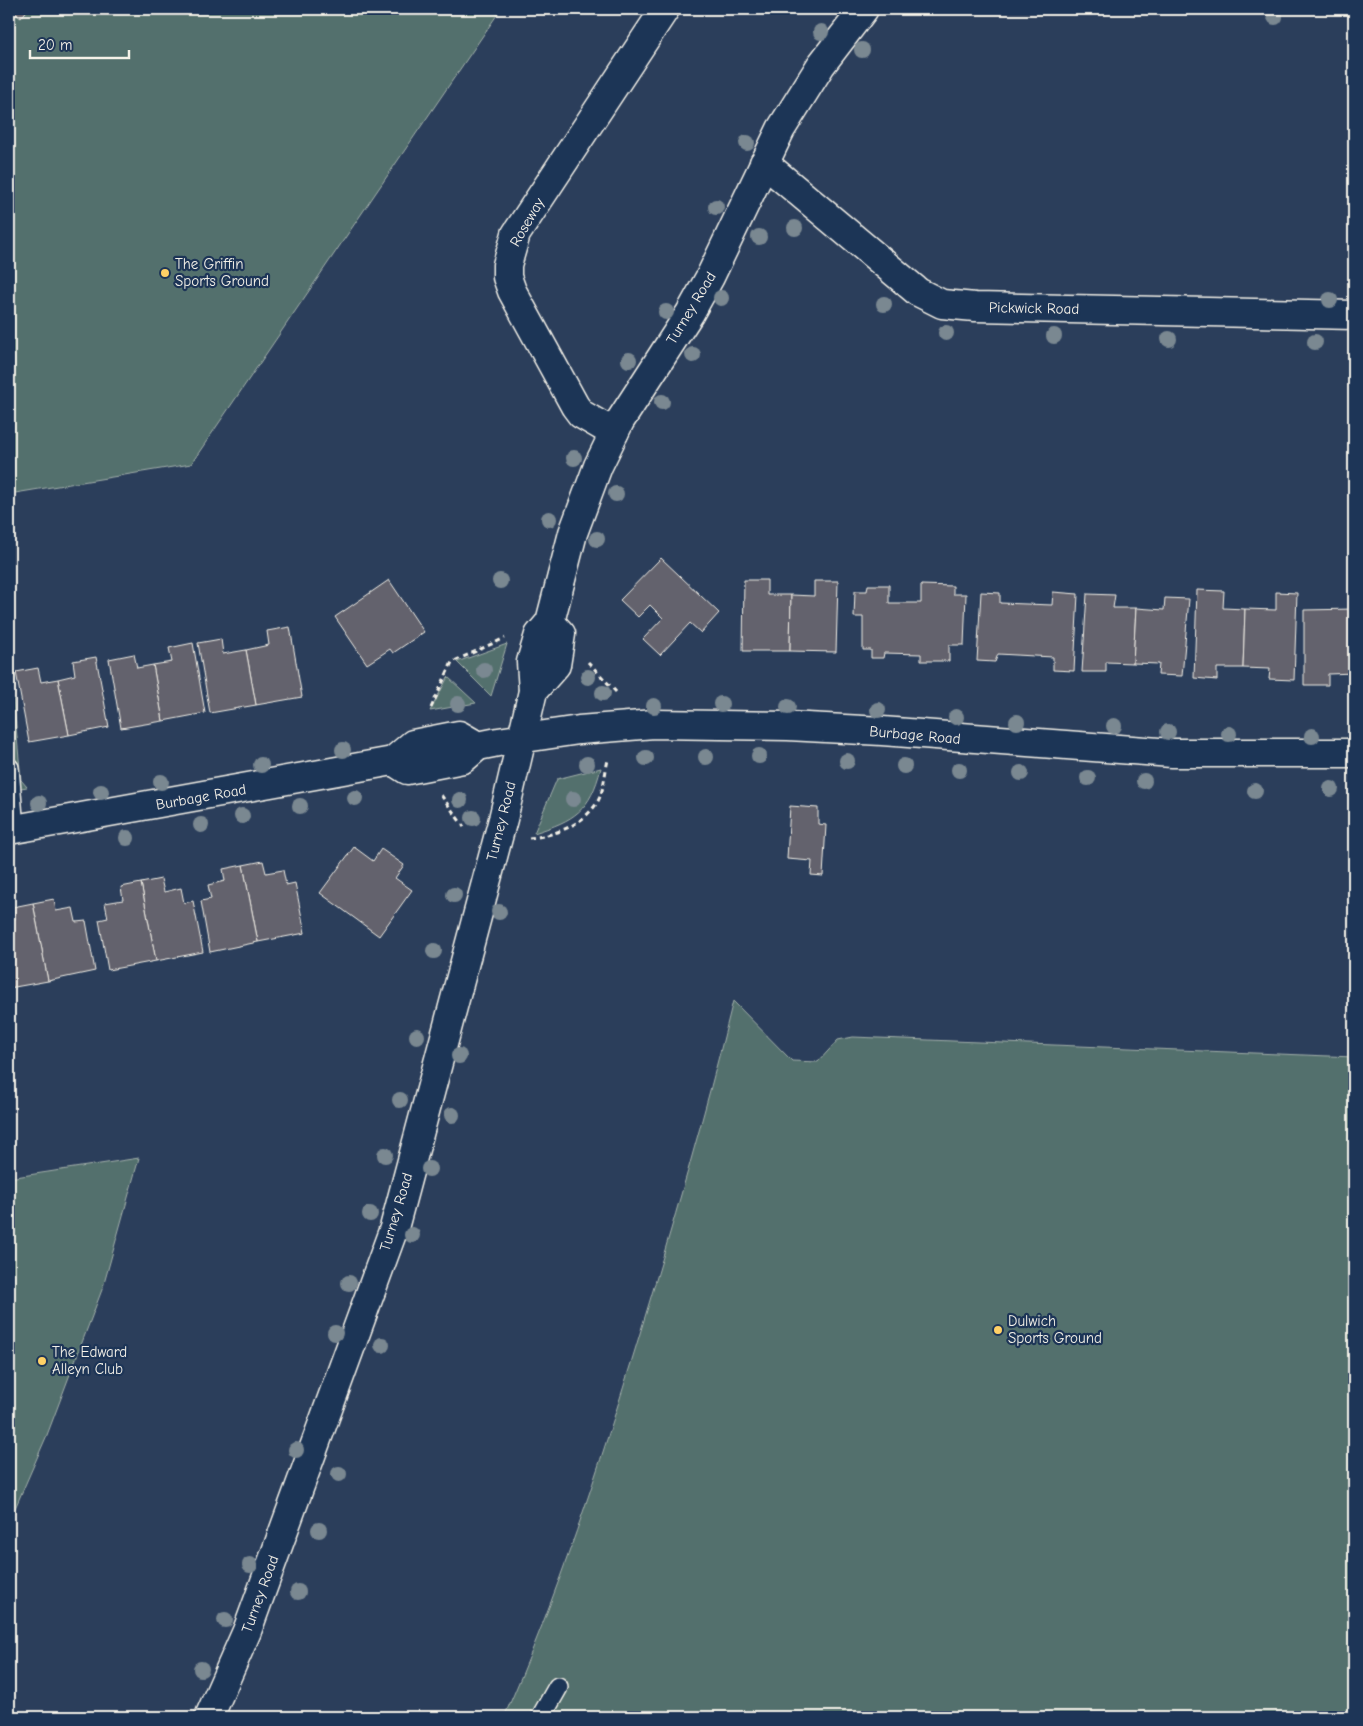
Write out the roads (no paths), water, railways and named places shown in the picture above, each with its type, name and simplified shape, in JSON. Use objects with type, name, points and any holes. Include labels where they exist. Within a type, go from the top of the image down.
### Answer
[{"type":"street","name":"Roseway","points":[[614,433],[585,417],[575,406],[519,306],[507,277],[506,265],[516,234],[665,9]]},
{"type":"street","name":"Turney Road","points":[[209,1717],[247,1631],[394,1228],[502,819],[533,691],[556,665],[561,634],[550,622],[573,533],[598,466],[614,433],[707,283],[764,163],[803,92],[864,9]]},
{"type":"street","name":"Pickwick Road","points":[[764,163],[918,292],[942,304],[985,308],[1354,315]]},
{"type":"street","name":"Burbage Road","points":[[12,829],[392,761],[413,744],[459,735],[478,746],[521,738],[614,726],[654,724],[788,726],[882,731],[948,738],[1172,753],[1354,753]]},
{"type":"lane","points":[[9,768],[12,829]]},
{"type":"lane","points":[[541,1717],[558,1687]]},
{"type":"place","name":"The Griffin Sports Ground","points":[[165,273]]},
{"type":"place","name":"Dulwich Sports Ground","points":[[998,1330]]},
{"type":"place","name":"The Edward Alleyn Club","points":[[42,1361]]}]
